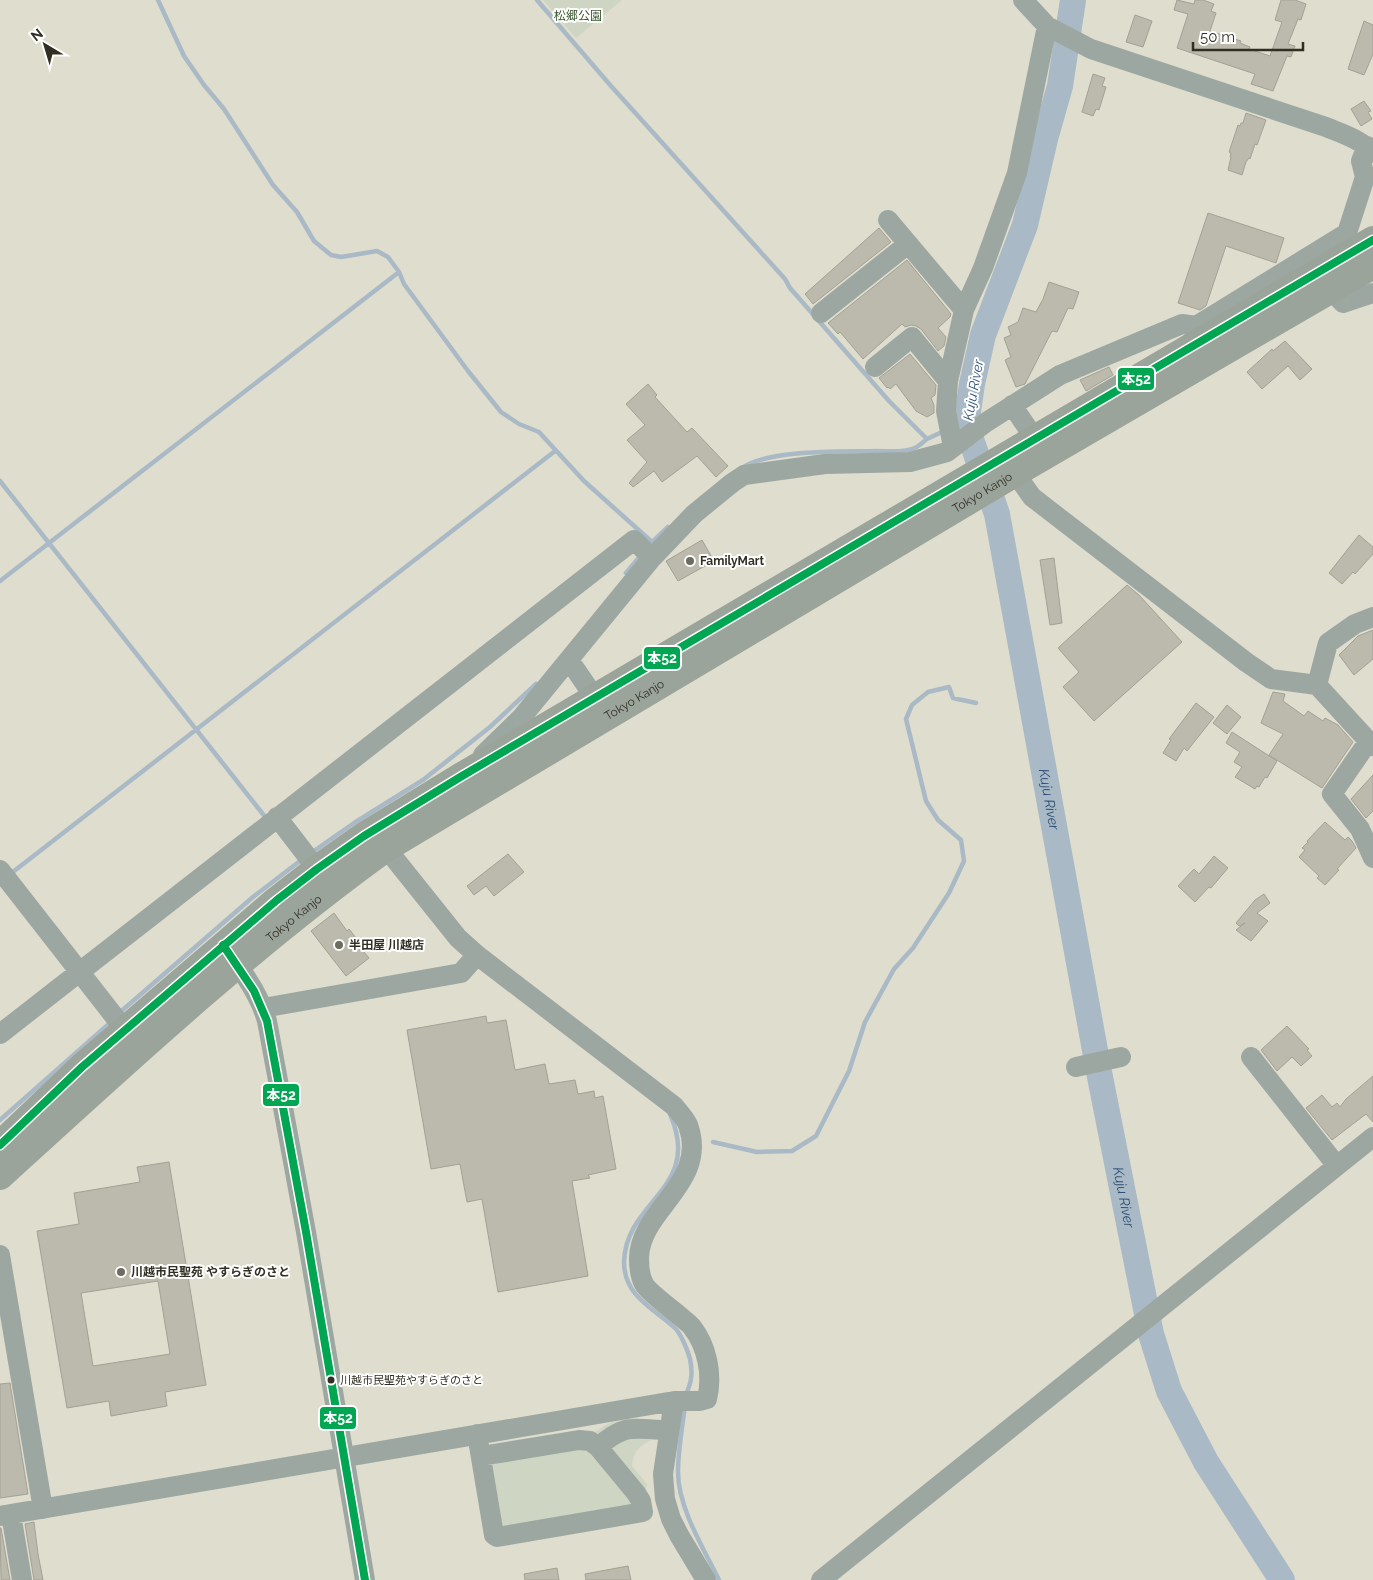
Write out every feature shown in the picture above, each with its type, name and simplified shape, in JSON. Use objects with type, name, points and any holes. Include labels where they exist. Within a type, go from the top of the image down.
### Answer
[{"type":"highway","name":"Tokyo Kanjo","points":[[0,1146],[82,1067],[125,1030],[386,848],[970,488],[1035,439],[1205,330],[1373,240]]},
{"type":"highway","name":"Tokyo Kanjo","points":[[0,1176],[140,1048],[317,869],[364,836],[595,698],[970,488],[1015,473],[1373,265]]},
{"type":"street","points":[[462,776],[521,718],[652,558],[694,514],[744,475],[825,464],[910,462],[950,450],[985,423],[1060,375],[1182,324],[1205,330],[1347,233],[1365,177],[1361,160],[1370,150],[1354,138],[1087,47],[1046,26],[1023,0]]},
{"type":"street","points":[[970,488],[950,450],[946,411],[948,382],[964,310],[983,268],[1017,173],[1046,26]]},
{"type":"street","points":[[888,220],[964,310]]},
{"type":"street","points":[[821,314],[908,244]]},
{"type":"street","points":[[1330,289],[1343,303],[1373,293]]},
{"type":"street","points":[[875,367],[912,337],[948,382]]},
{"type":"street","points":[[1012,405],[1035,439]]},
{"type":"street","points":[[1015,473],[1032,497],[1246,662],[1272,678],[1317,685],[1371,744],[1332,794],[1360,829],[1373,858]]},
{"type":"street","points":[[0,1034],[634,540],[652,558]]},
{"type":"street","points":[[1317,685],[1328,643],[1355,624],[1373,617]]},
{"type":"street","points":[[569,660],[595,698]]},
{"type":"street","points":[[277,817],[317,869]]},
{"type":"street","points":[[22,1580],[6,1515],[477,1434],[681,1401],[707,1399],[709,1389],[707,1359],[692,1326],[644,1285],[639,1257],[642,1243],[651,1224],[687,1173],[692,1152],[687,1124],[674,1106],[474,959],[386,848]]},
{"type":"street","points":[[0,870],[125,1030]]},
{"type":"street","points":[[230,955],[264,1008],[306,1232],[365,1580]]},
{"type":"street","points":[[264,1008],[461,973],[474,959]]},
{"type":"street","points":[[1251,1057],[1337,1166]]},
{"type":"street","points":[[1076,1067],[1121,1058]]},
{"type":"street","points":[[821,1580],[1130,1334],[1373,1137]]},
{"type":"street","points":[[0,1255],[3,1284],[43,1509]]},
{"type":"street","points":[[681,1401],[669,1430],[663,1474],[665,1499],[679,1535],[706,1580]]},
{"type":"street","points":[[598,1447],[610,1436],[622,1430],[638,1427],[652,1430],[669,1430]]},
{"type":"street","points":[[477,1434],[494,1535],[497,1537],[668,1509]]},
{"type":"street","points":[[481,1456],[579,1440],[590,1441],[598,1447],[641,1501],[643,1512]]},
{"type":"green space","name":"松郷公園","points":[[543,0],[622,0],[576,38]]},
{"type":"green space","points":[[633,1418],[643,1420],[651,1434],[651,1440],[640,1447],[635,1453],[632,1466],[647,1484],[646,1492],[593,1433],[609,1423]]},
{"type":"green space","points":[[583,1443],[633,1496],[631,1508],[503,1531],[490,1463]]},
{"type":"building","points":[[1177,0],[1194,4],[1195,0],[1203,0],[1214,4],[1211,11],[1216,13],[1210,31],[1241,41],[1240,43],[1250,47],[1249,49],[1270,56],[1282,22],[1275,20],[1281,0],[1295,0],[1306,4],[1301,20],[1298,19],[1288,44],[1295,46],[1291,57],[1287,56],[1273,91],[1251,84],[1255,74],[1177,48],[1188,14],[1174,10]]},
{"type":"building","points":[[1135,15],[1152,21],[1143,47],[1126,42]]},
{"type":"building","points":[[1364,21],[1373,25],[1373,54],[1364,75],[1348,69]]},
{"type":"building","points":[[1093,74],[1105,78],[1102,86],[1106,87],[1099,110],[1096,109],[1093,116],[1082,112]]},
{"type":"building","points":[[1364,101],[1371,111],[1368,112],[1372,119],[1361,126],[1351,109]]},
{"type":"building","points":[[1246,113],[1266,120],[1257,145],[1255,144],[1242,175],[1228,170],[1231,157],[1229,152],[1238,125],[1240,126],[1243,123]]},
{"type":"building","points":[[1208,213],[1284,238],[1276,263],[1226,246],[1206,306],[1200,310],[1178,303]]},
{"type":"building","points":[[879,228],[891,242],[813,304],[805,294]]},
{"type":"building","points":[[907,260],[951,314],[938,328],[946,337],[944,346],[938,351],[921,329],[911,325],[905,327],[902,324],[863,359],[840,332],[838,334],[828,323]]},
{"type":"building","points":[[1049,282],[1079,292],[1073,309],[1068,308],[1057,332],[1052,331],[1025,384],[1016,387],[1005,360],[1011,357],[1004,338],[1011,335],[1008,327],[1018,322],[1023,308],[1036,312]]},
{"type":"building","points":[[1285,341],[1312,369],[1300,380],[1288,366],[1262,389],[1247,372],[1272,349],[1273,351]]},
{"type":"building","points":[[910,354],[936,385],[935,395],[931,398],[934,405],[934,413],[927,417],[916,411],[896,384],[890,389],[887,388],[879,378]]},
{"type":"building","points":[[1109,367],[1113,375],[1086,391],[1080,380]]},
{"type":"building","points":[[648,384],[657,395],[655,397],[687,432],[692,428],[728,466],[716,477],[697,456],[662,482],[654,471],[633,487],[629,483],[647,462],[627,440],[645,425],[626,404]]},
{"type":"building","points":[[1359,535],[1373,547],[1373,554],[1355,574],[1353,572],[1342,584],[1329,573]]},
{"type":"building","name":"FamilyMart","points":[[702,540],[714,561],[678,581],[666,561]]},
{"type":"building","points":[[1054,558],[1062,623],[1050,625],[1040,560]]},
{"type":"building","points":[[1127,585],[1139,595],[1182,642],[1094,721],[1063,687],[1079,672],[1058,648]]},
{"type":"building","points":[[1373,630],[1373,659],[1354,675],[1339,655],[1358,636]]},
{"type":"building","points":[[1273,692],[1285,694],[1283,701],[1304,716],[1308,711],[1323,721],[1325,718],[1338,725],[1353,742],[1322,788],[1269,755],[1283,734],[1261,723]]},
{"type":"building","points":[[1196,703],[1214,717],[1187,751],[1184,748],[1176,761],[1163,753],[1171,740],[1169,739]]},
{"type":"building","points":[[1227,705],[1241,717],[1227,734],[1213,723]]},
{"type":"building","points":[[1232,732],[1277,761],[1267,778],[1265,777],[1259,787],[1257,786],[1255,789],[1235,777],[1242,767],[1234,762],[1240,752],[1226,743]]},
{"type":"building","points":[[1373,775],[1373,811],[1366,818],[1351,799]]},
{"type":"building","points":[[1325,822],[1345,840],[1348,837],[1356,848],[1325,885],[1317,878],[1319,876],[1299,857],[1305,850],[1302,848],[1307,841]]},
{"type":"building","points":[[508,854],[524,872],[494,896],[486,886],[474,895],[467,886]]},
{"type":"building","points":[[1214,856],[1228,868],[1211,888],[1209,887],[1195,902],[1178,886],[1194,869],[1199,874]]},
{"type":"building","points":[[1264,894],[1270,903],[1257,913],[1268,921],[1251,941],[1236,930],[1245,923],[1239,926],[1236,923],[1255,900]]},
{"type":"building","points":[[334,913],[347,931],[349,929],[360,943],[358,945],[369,958],[346,976],[311,931]]},
{"type":"building","points":[[486,1016],[487,1023],[506,1020],[515,1070],[545,1064],[549,1084],[575,1080],[578,1094],[594,1091],[595,1098],[603,1096],[616,1169],[588,1175],[590,1178],[572,1181],[588,1276],[498,1292],[482,1199],[467,1202],[460,1164],[431,1169],[407,1030]]},
{"type":"building","points":[[1287,1026],[1309,1049],[1307,1050],[1312,1056],[1301,1066],[1292,1057],[1277,1071],[1261,1050]]},
{"type":"building","points":[[1373,1076],[1373,1122],[1366,1114],[1332,1140],[1306,1108],[1322,1095],[1332,1107],[1337,1103],[1340,1107],[1346,1099]]},
{"type":"building","points":[[169,1162],[206,1385],[165,1392],[167,1406],[111,1416],[109,1401],[67,1408],[37,1231],[79,1224],[74,1193],[140,1182],[137,1167]],"holes":[[[158,1281],[170,1354],[93,1366],[81,1293]]]},
{"type":"building","points":[[10,1383],[28,1494],[0,1498],[0,1384]]},
{"type":"building","points":[[34,1522],[43,1580],[34,1580],[25,1524]]},
{"type":"building","points":[[1,1528],[10,1580],[1,1580]]},
{"type":"building","points":[[628,1566],[631,1580],[586,1580],[585,1574]]},
{"type":"building","points":[[557,1568],[559,1580],[525,1580],[524,1574]]},
{"type":"waterway","points":[[158,0],[184,56],[204,85],[224,109],[273,185],[297,212],[314,241],[331,255],[341,257],[377,251],[388,257],[399,272],[404,284],[468,371],[501,412],[519,424],[539,432],[584,481],[652,542]]},
{"type":"waterway","points":[[537,0],[611,86],[785,279],[790,288],[889,401],[927,439],[944,431]]},
{"type":"waterway","name":"Kuju River","points":[[1073,0],[1060,86],[1045,139],[1025,225],[983,335],[972,384],[966,425],[997,514],[1099,1072],[1151,1334],[1169,1391],[1206,1462],[1282,1580]]},
{"type":"waterway","points":[[0,581],[399,272]]},
{"type":"waterway","points":[[954,428],[966,425]]},
{"type":"waterway","points":[[742,468],[770,457],[807,453],[906,451],[915,448],[927,439]]},
{"type":"waterway","points":[[9,875],[555,451]]},
{"type":"waterway","points":[[0,481],[266,818]]},
{"type":"waterway","points":[[648,546],[668,527]]},
{"type":"waterway","points":[[626,573],[642,554]]},
{"type":"waterway","points":[[311,853],[354,823],[423,780],[490,727],[536,684]]},
{"type":"waterway","points":[[713,1142],[757,1152],[792,1151],[816,1136],[849,1071],[865,1022],[894,969],[913,948],[949,893],[964,861],[961,840],[938,820],[926,801],[906,719],[912,705],[928,692],[949,687],[953,698],[976,703]]},
{"type":"waterway","points":[[118,1014],[253,897],[300,861]]},
{"type":"waterway","points":[[0,1120],[111,1022]]},
{"type":"waterway","points":[[670,1114],[678,1139],[677,1160],[670,1177],[660,1193],[637,1223],[628,1241],[624,1262],[625,1274],[634,1293],[680,1334],[690,1359],[690,1383],[686,1396]]},
{"type":"waterway","points":[[685,1406],[680,1439],[679,1486],[687,1514],[719,1580]]},
{"type":"transit line","name":"本52","points":[[0,1145],[82,1067],[277,900],[364,836],[462,776],[1373,240]]},
{"type":"transit line","name":"本52","points":[[223,945],[254,991],[267,1021],[306,1232],[365,1580]]},
{"type":"place","name":"FamilyMart","points":[[690,561]]},
{"type":"place","name":"半田屋 川越店","points":[[339,945]]},
{"type":"place","name":"川越市民聖苑 やすらぎのさと","points":[[121,1272]]},
{"type":"place","name":"川越市民聖苑やすらぎのさと","points":[[331,1380]]}]
